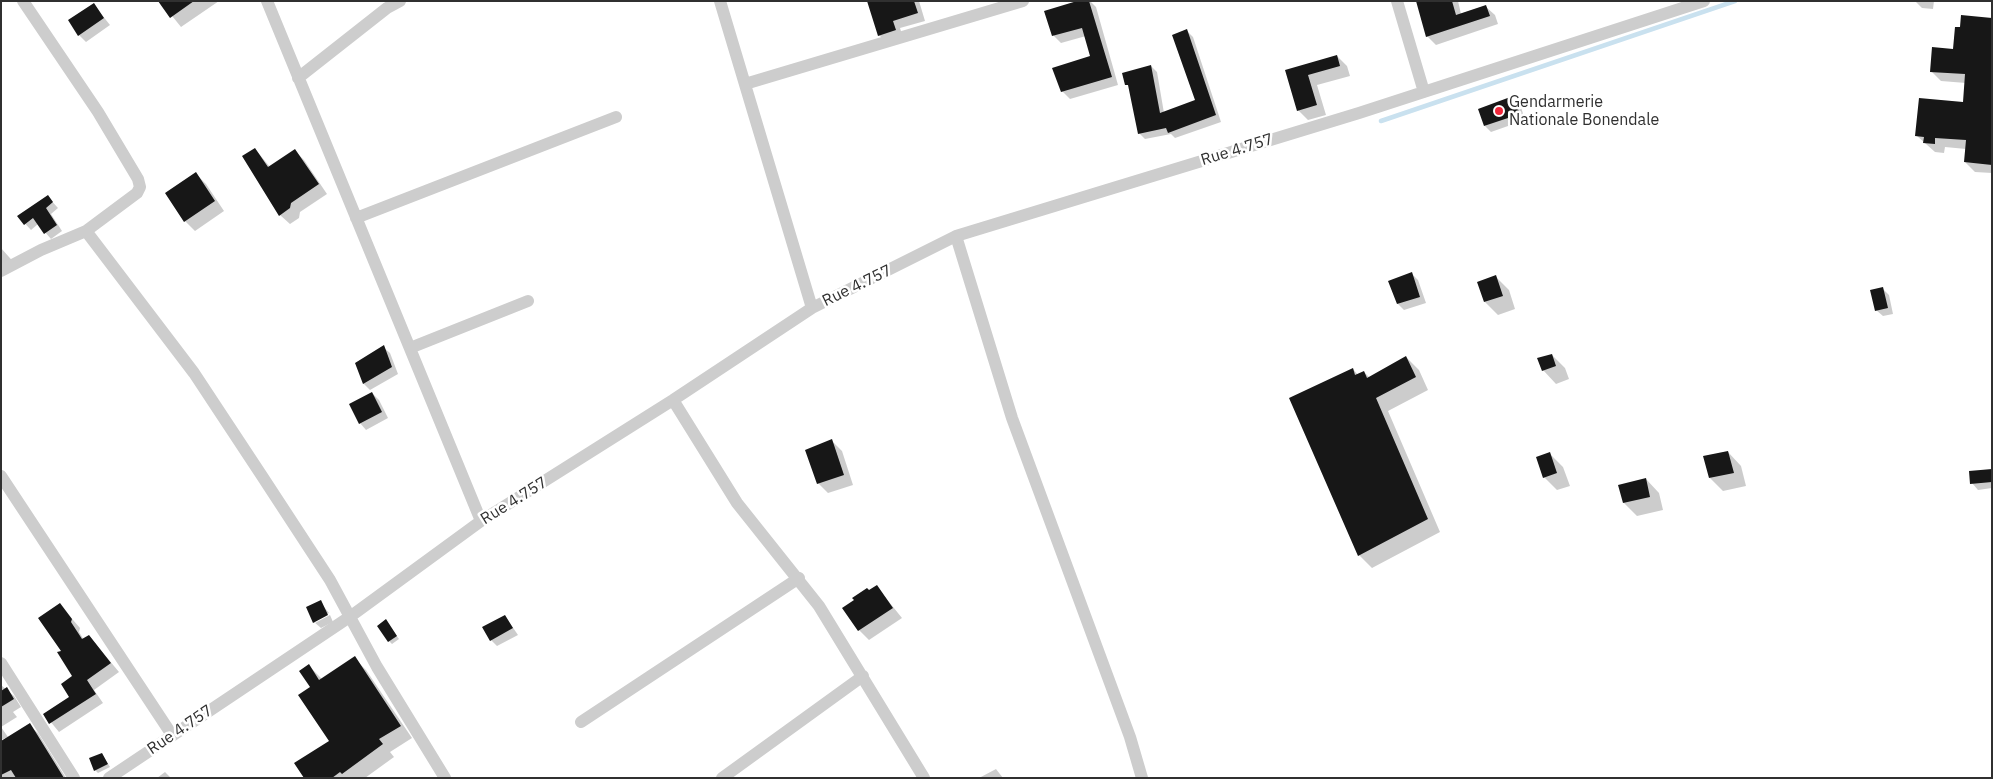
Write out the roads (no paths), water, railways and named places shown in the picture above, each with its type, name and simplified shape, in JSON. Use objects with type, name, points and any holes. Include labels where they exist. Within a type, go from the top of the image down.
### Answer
[{"type":"street","points":[[1,271],[86,231],[137,193],[140,187],[138,180],[98,112],[23,1]]},
{"type":"street","points":[[267,1],[481,521]]},
{"type":"street","points":[[298,78],[387,8],[400,1]]},
{"type":"street","points":[[720,1],[812,308]]},
{"type":"street","points":[[745,84],[1023,1]]},
{"type":"street","points":[[1397,1],[1424,92]]},
{"type":"street","name":"Rue 4.757","points":[[109,778],[351,616],[481,521],[673,400],[812,308],[956,236],[1424,92],[1704,1]]},
{"type":"street","points":[[356,218],[616,117]]},
{"type":"street","points":[[86,231],[194,373],[325,572],[351,616],[376,667],[445,778]]},
{"type":"street","points":[[956,236],[1012,418],[1127,728],[1142,778]]},
{"type":"street","points":[[410,348],[528,301]]},
{"type":"street","points":[[673,400],[737,503],[819,606],[924,778]]},
{"type":"street","points":[[1,476],[172,735]]},
{"type":"street","points":[[581,722],[798,578]]},
{"type":"street","points":[[1,662],[74,778]]},
{"type":"street","points":[[722,778],[863,676]]},
{"type":"waterway","points":[[1381,121],[1735,1]]},
{"type":"place","name":"Gendarmerie Nationale Bonendale","points":[[1499,111]]}]
